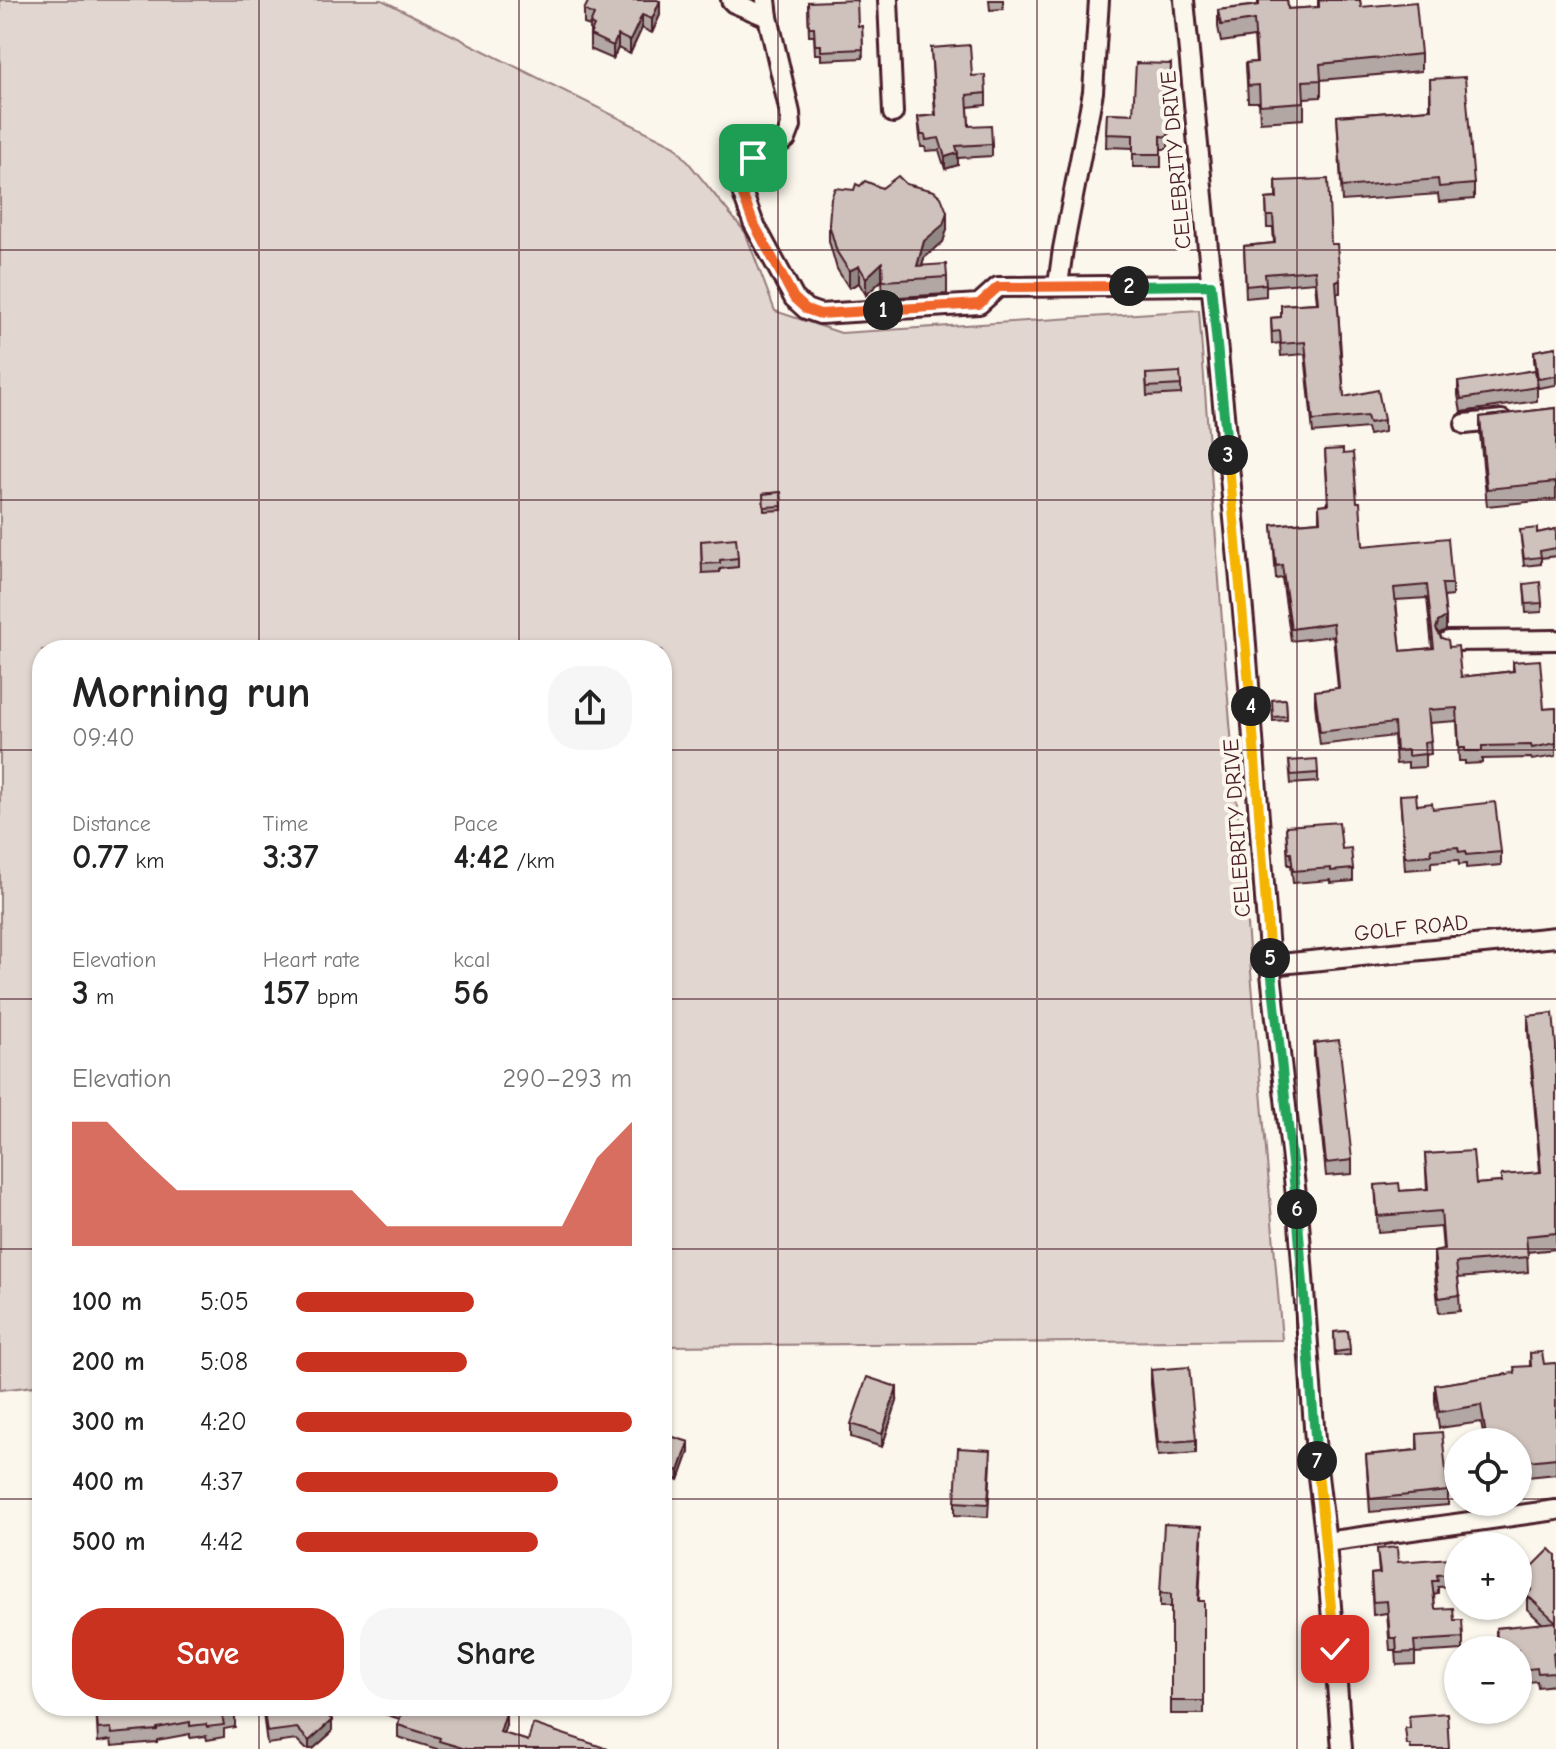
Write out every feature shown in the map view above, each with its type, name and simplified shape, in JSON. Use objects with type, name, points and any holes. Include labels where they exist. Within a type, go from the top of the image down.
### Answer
[{"type":"street","points":[[731,0],[767,8],[791,126],[786,139],[753,158],[744,166],[738,180],[753,222],[794,298],[806,309],[820,314],[979,304],[998,287],[1211,285]]},
{"type":"street","points":[[888,0],[893,113]]},
{"type":"street","points":[[1058,285],[1093,92],[1099,0]]},
{"type":"street","name":"CELEBRITY DRIVE","points":[[1184,0],[1245,632],[1270,965],[1299,1222],[1342,1749]]},
{"type":"street","points":[[1465,424],[1526,417]]},
{"type":"street","points":[[1448,641],[1556,640]]},
{"type":"street","name":"GOLF ROAD","points":[[1270,965],[1556,937]]},
{"type":"street","points":[[1326,1542],[1556,1510]]},
{"type":"shaded area","points":[[0,0],[382,0],[675,146],[745,232],[775,311],[841,333],[1199,310],[1226,675],[1282,1340],[672,1346],[672,640],[32,640],[32,1386],[0,1390]]},
{"type":"building","points":[[589,0],[660,1],[652,19],[642,15],[630,41],[618,35],[613,46],[590,35],[594,15],[584,10]]},
{"type":"building","points":[[857,0],[863,49],[821,51],[821,45],[815,45],[814,27],[809,27],[808,2]]},
{"type":"building","points":[[1259,0],[1287,0],[1288,9],[1319,7],[1319,0],[1360,0],[1361,7],[1416,2],[1421,54],[1320,64],[1321,80],[1303,81],[1304,102],[1260,105],[1259,85],[1248,86],[1246,63],[1257,62],[1254,20],[1221,25],[1218,10],[1259,5]]},
{"type":"building","points":[[970,45],[972,76],[985,75],[986,93],[967,95],[969,126],[991,125],[992,144],[956,146],[958,153],[945,157],[939,138],[926,140],[925,135],[921,135],[918,117],[936,115],[931,48]]},
{"type":"building","points":[[1136,63],[1171,64],[1168,137],[1161,136],[1161,154],[1133,154],[1133,135],[1106,134],[1107,113],[1133,114]]},
{"type":"building","points":[[1465,77],[1474,184],[1439,187],[1438,179],[1342,187],[1337,116],[1431,109],[1430,79]]},
{"type":"building","points":[[898,176],[906,184],[934,191],[941,197],[947,212],[943,225],[924,241],[917,266],[946,264],[947,277],[883,281],[882,263],[866,278],[859,266],[849,271],[837,252],[829,224],[835,188],[854,190],[856,184],[860,186],[865,181],[882,188]]},
{"type":"building","points":[[1328,179],[1331,244],[1337,244],[1340,281],[1336,281],[1344,397],[1378,390],[1384,420],[1369,423],[1367,416],[1313,421],[1305,342],[1281,344],[1280,331],[1272,332],[1271,318],[1281,317],[1281,305],[1318,303],[1315,270],[1265,274],[1266,284],[1246,286],[1244,246],[1275,243],[1273,216],[1267,216],[1266,199],[1277,198],[1276,181]]},
{"type":"building","points":[[1556,347],[1556,376],[1538,379],[1534,351]]},
{"type":"building","points":[[1535,370],[1537,387],[1461,399],[1458,382]]},
{"type":"building","points":[[1180,372],[1181,385],[1147,387],[1146,374]]},
{"type":"building","points":[[1556,408],[1556,482],[1487,489],[1480,417]]},
{"type":"building","points":[[1343,449],[1343,454],[1353,453],[1363,546],[1448,538],[1452,584],[1442,584],[1446,617],[1438,622],[1436,629],[1441,638],[1448,640],[1449,647],[1458,646],[1461,677],[1514,671],[1513,662],[1540,660],[1544,709],[1556,708],[1556,743],[1532,748],[1531,745],[1482,746],[1482,751],[1465,751],[1465,748],[1459,748],[1457,708],[1428,710],[1431,741],[1424,742],[1425,754],[1408,756],[1408,750],[1396,751],[1394,723],[1320,732],[1315,691],[1339,688],[1333,623],[1291,629],[1282,565],[1276,566],[1272,525],[1320,521],[1319,505],[1329,504],[1325,450]],"holes":[[[1427,585],[1434,648],[1401,651],[1394,588]]]},
{"type":"building","points":[[781,492],[782,506],[764,507],[763,494]]},
{"type":"building","points":[[1537,528],[1537,533],[1556,529],[1556,548],[1540,551],[1541,557],[1524,559],[1520,530]]},
{"type":"building","points":[[736,538],[738,558],[702,564],[701,541]]},
{"type":"building","points":[[1540,582],[1542,603],[1526,604],[1524,584]]},
{"type":"building","points":[[1286,699],[1287,716],[1273,717],[1272,700]]},
{"type":"building","points":[[1317,759],[1318,773],[1291,775],[1289,761]]},
{"type":"building","points":[[1416,794],[1417,805],[1432,803],[1433,809],[1495,802],[1501,852],[1466,855],[1466,851],[1459,852],[1458,847],[1431,849],[1431,855],[1405,857],[1400,795]]},
{"type":"building","points":[[1339,822],[1342,849],[1351,848],[1353,869],[1293,871],[1286,826]]},
{"type":"building","points":[[1553,1013],[1556,1046],[1556,1233],[1526,1236],[1528,1257],[1456,1263],[1460,1295],[1439,1298],[1434,1252],[1444,1250],[1441,1211],[1378,1216],[1375,1185],[1399,1183],[1400,1191],[1428,1189],[1425,1154],[1473,1151],[1476,1184],[1501,1182],[1501,1175],[1541,1172],[1528,1016]]},
{"type":"building","points":[[1339,1040],[1352,1160],[1326,1163],[1314,1043]]},
{"type":"building","points":[[1348,1331],[1350,1350],[1335,1352],[1334,1332]]},
{"type":"building","points":[[1542,1352],[1544,1364],[1556,1363],[1556,1458],[1532,1461],[1532,1428],[1485,1428],[1481,1405],[1439,1412],[1435,1385],[1515,1373],[1514,1367],[1531,1366],[1530,1353]]},
{"type":"building","points":[[1189,1367],[1196,1440],[1158,1443],[1151,1370]]},
{"type":"building","points":[[867,1377],[897,1387],[882,1434],[851,1424]]},
{"type":"building","points":[[1442,1432],[1444,1491],[1370,1499],[1366,1455],[1418,1450],[1417,1434]]},
{"type":"building","points":[[672,1437],[689,1442],[679,1471],[672,1469]]},
{"type":"building","points":[[958,1448],[991,1450],[988,1504],[955,1502]]},
{"type":"building","points":[[1164,1524],[1202,1526],[1198,1601],[1204,1601],[1204,1701],[1171,1701],[1171,1594],[1160,1593]]},
{"type":"building","points":[[1397,1547],[1398,1562],[1444,1558],[1444,1574],[1437,1575],[1438,1581],[1432,1581],[1435,1609],[1444,1608],[1444,1620],[1462,1620],[1463,1636],[1414,1641],[1415,1652],[1397,1653],[1396,1638],[1390,1638],[1387,1601],[1373,1602],[1371,1574],[1380,1573],[1377,1549]]},
{"type":"building","points":[[1550,1549],[1556,1555],[1556,1622],[1532,1600],[1532,1567]]},
{"type":"building","points":[[1556,1622],[1555,1672],[1538,1673],[1537,1668],[1532,1669],[1532,1636],[1497,1636],[1496,1628]]},
{"type":"building","points":[[1444,1713],[1449,1749],[1411,1749],[1407,1745],[1405,1728],[1410,1728],[1409,1716]]},
{"type":"building","points":[[97,1716],[222,1716],[224,1725],[190,1726],[190,1722],[157,1730],[112,1734],[111,1728],[98,1729]]},
{"type":"building","points":[[265,1716],[328,1716],[332,1720],[309,1741],[297,1728],[267,1732]]},
{"type":"building","points":[[401,1716],[505,1716],[500,1732],[528,1741],[533,1724],[608,1749],[466,1749],[398,1725]]},
{"type":"route","points":[[753,158],[744,166],[738,180],[753,222],[794,298],[806,309],[820,314],[979,304],[998,287],[1211,285],[1245,632],[1270,965],[1299,1222],[1317,1468],[1335,1649]]}]
